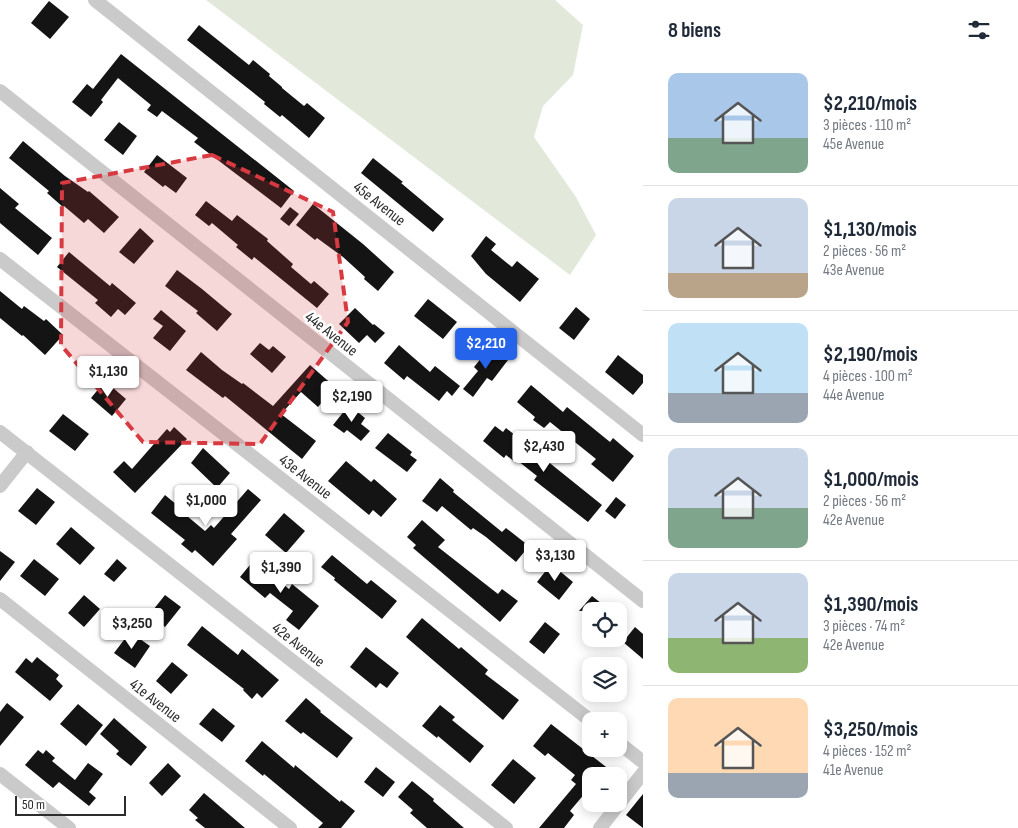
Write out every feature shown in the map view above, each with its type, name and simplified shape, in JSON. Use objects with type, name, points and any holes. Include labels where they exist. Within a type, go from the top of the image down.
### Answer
[{"type":"street","name":"45e Avenue","points":[[95,0],[643,435]]},
{"type":"street","name":"44e Avenue","points":[[0,91],[643,601]]},
{"type":"street","name":"43e Avenue","points":[[0,259],[582,714]]},
{"type":"street","name":"42e Avenue","points":[[0,432],[506,828]]},
{"type":"street","points":[[0,486],[27,452]]},
{"type":"street","name":"41e Avenue","points":[[0,599],[290,828]]},
{"type":"street","points":[[627,749],[643,762]]},
{"type":"street","points":[[600,828],[643,773]]},
{"type":"street","points":[[0,774],[69,828]]},
{"type":"highlighted area","points":[[212,155],[333,212],[348,322],[260,444],[143,442],[61,345],[62,183]]},
{"type":"shaded area","points":[[206,0],[555,0],[583,25],[573,75],[543,106],[534,137],[576,197],[596,235],[570,275]]},
{"type":"building","points":[[49,1],[69,17],[50,39],[31,23]]},
{"type":"building","points":[[199,25],[249,65],[253,60],[304,106],[307,103],[325,118],[309,138],[282,115],[280,117],[264,104],[265,102],[187,40]]},
{"type":"building","points":[[121,54],[294,191],[281,208],[194,142],[198,138],[162,111],[157,117],[147,110],[151,105],[118,78],[91,117],[72,102],[87,84],[93,89]]},
{"type":"building","points":[[119,122],[137,136],[123,155],[104,140]]},
{"type":"building","points":[[23,141],[65,176],[89,191],[119,217],[104,233],[88,219],[84,223],[63,207],[47,193],[49,191],[9,158]]},
{"type":"building","points":[[157,155],[187,178],[176,193],[165,185],[163,187],[144,172]]},
{"type":"building","points":[[373,158],[444,219],[433,232],[361,173]]},
{"type":"building","points":[[0,188],[19,204],[15,208],[52,238],[38,255],[0,223]]},
{"type":"building","points":[[206,201],[232,221],[237,215],[268,239],[267,241],[293,264],[291,267],[311,284],[314,281],[329,294],[317,308],[254,257],[252,260],[236,247],[238,245],[212,223],[209,226],[195,215]]},
{"type":"building","points":[[313,204],[363,244],[394,272],[378,291],[343,257],[317,238],[315,240],[296,225]]},
{"type":"building","points":[[290,207],[299,214],[289,226],[280,219]]},
{"type":"building","points":[[140,228],[154,241],[134,264],[119,252]]},
{"type":"building","points":[[486,236],[496,244],[491,250],[512,267],[517,261],[539,279],[520,302],[486,274],[471,256]]},
{"type":"building","points":[[69,252],[110,286],[112,283],[136,303],[125,315],[118,309],[111,317],[95,303],[98,300],[57,267]]},
{"type":"building","points":[[177,270],[232,314],[217,331],[196,313],[198,311],[165,286]]},
{"type":"building","points":[[0,291],[22,309],[24,306],[44,321],[46,319],[63,335],[45,355],[0,318]]},
{"type":"building","points":[[428,299],[457,322],[443,339],[414,316]]},
{"type":"building","points":[[576,307],[590,319],[574,340],[559,328]]},
{"type":"building","points":[[355,308],[373,325],[385,333],[375,343],[367,335],[359,343],[339,324]]},
{"type":"building","points":[[161,310],[186,331],[170,351],[153,338],[163,326],[153,319]]},
{"type":"building","points":[[260,343],[269,350],[273,346],[286,357],[272,373],[250,354]]},
{"type":"building","points":[[399,345],[430,372],[435,366],[460,386],[452,396],[447,391],[439,401],[407,376],[404,380],[384,363]]},
{"type":"building","points":[[491,346],[508,360],[492,381],[487,378],[473,397],[463,389],[478,371],[474,367]]},
{"type":"building","points":[[201,352],[222,370],[273,406],[310,365],[335,387],[318,407],[301,392],[281,414],[316,441],[302,459],[225,396],[223,398],[186,370]]},
{"type":"building","points":[[618,355],[643,375],[643,383],[633,395],[605,372]]},
{"type":"building","points":[[105,381],[126,399],[112,416],[91,398]]},
{"type":"building","points":[[531,385],[563,412],[567,407],[610,442],[613,438],[634,456],[613,482],[591,464],[596,459],[550,422],[544,428],[533,420],[535,417],[517,402]]},
{"type":"building","points":[[349,405],[365,418],[361,424],[370,431],[361,441],[347,430],[344,433],[333,425]]},
{"type":"building","points":[[63,414],[89,434],[75,451],[49,431]]},
{"type":"building","points":[[495,426],[503,432],[506,428],[602,505],[588,522],[534,480],[537,476],[518,461],[516,463],[506,455],[504,458],[483,441]]},
{"type":"building","points":[[174,427],[187,439],[135,493],[113,472],[124,461],[132,469],[167,429],[170,432]]},
{"type":"building","points":[[388,433],[412,452],[410,455],[417,460],[407,472],[375,448]]},
{"type":"building","points":[[203,448],[230,473],[217,488],[191,463]]},
{"type":"building","points":[[346,461],[371,482],[374,479],[397,499],[381,517],[373,510],[369,515],[328,481]]},
{"type":"building","points":[[440,478],[454,490],[453,492],[502,532],[506,528],[529,546],[516,562],[486,537],[473,528],[471,530],[442,506],[437,512],[422,501]]},
{"type":"building","points":[[37,488],[55,502],[36,525],[18,511]]},
{"type":"building","points":[[248,489],[261,500],[231,534],[237,539],[213,566],[195,550],[192,553],[181,544],[185,540],[151,513],[165,495],[205,531],[211,525],[214,528]]},
{"type":"building","points":[[616,497],[626,505],[615,519],[605,511]]},
{"type":"building","points":[[284,513],[305,531],[286,553],[265,535]]},
{"type":"building","points":[[422,520],[445,540],[438,547],[498,594],[502,589],[518,601],[500,622],[413,548],[416,545],[407,537]]},
{"type":"building","points":[[71,527],[95,548],[80,565],[56,544]]},
{"type":"building","points":[[0,551],[15,562],[0,581]]},
{"type":"building","points":[[332,555],[367,584],[371,580],[397,601],[382,619],[321,567]]},
{"type":"building","points":[[34,559],[59,579],[45,596],[20,576]]},
{"type":"building","points":[[117,559],[127,568],[114,582],[104,574]]},
{"type":"building","points":[[254,560],[289,589],[292,584],[319,606],[299,630],[286,620],[293,611],[270,593],[265,598],[240,577]]},
{"type":"building","points":[[551,564],[573,582],[559,600],[537,582]]},
{"type":"building","points":[[84,595],[100,609],[84,627],[68,613]]},
{"type":"building","points":[[165,595],[181,607],[165,627],[149,615]]},
{"type":"building","points":[[592,596],[600,602],[587,602]]},
{"type":"building","points":[[422,618],[459,649],[461,647],[488,670],[485,674],[519,700],[503,720],[406,637]]},
{"type":"building","points":[[545,622],[560,634],[544,654],[529,642]]},
{"type":"building","points":[[202,626],[238,655],[242,649],[279,680],[262,698],[257,693],[252,699],[244,689],[187,645]]},
{"type":"building","points":[[635,627],[643,634],[643,659],[627,645],[627,637]]},
{"type":"building","points":[[130,632],[150,646],[135,668],[114,653]]},
{"type":"building","points":[[366,647],[399,673],[387,688],[380,683],[376,688],[350,667]]},
{"type":"building","points":[[37,657],[59,675],[56,679],[63,686],[50,701],[15,672],[26,658],[32,663]]},
{"type":"building","points":[[172,662],[188,675],[171,694],[156,681]]},
{"type":"building","points":[[306,698],[320,712],[353,738],[337,758],[285,721]]},
{"type":"building","points":[[7,703],[24,717],[0,746],[0,712]]},
{"type":"building","points":[[78,704],[103,725],[86,746],[60,724]]},
{"type":"building","points":[[440,705],[455,717],[452,720],[484,746],[470,763],[438,736],[437,738],[422,726]]},
{"type":"building","points":[[213,708],[235,726],[222,742],[199,724]]},
{"type":"building","points":[[114,718],[147,747],[131,766],[116,754],[119,751],[100,734]]},
{"type":"building","points":[[551,724],[582,748],[582,757],[593,757],[606,767],[582,767],[582,797],[570,811],[574,815],[564,828],[539,828],[576,784],[571,780],[575,775],[548,753],[545,756],[533,746]]},
{"type":"building","points":[[262,741],[294,768],[295,765],[340,802],[341,800],[355,811],[341,828],[318,828],[323,823],[264,774],[263,776],[245,761]]},
{"type":"building","points":[[38,750],[43,754],[46,750],[55,758],[52,761],[75,780],[88,763],[103,774],[89,792],[96,798],[89,806],[59,782],[53,788],[25,765]]},
{"type":"building","points":[[513,759],[536,778],[514,804],[491,785]]},
{"type":"building","points":[[168,763],[181,776],[162,796],[149,783]]},
{"type":"building","points":[[376,767],[395,782],[383,797],[364,782]]},
{"type":"building","points":[[412,781],[464,828],[427,828],[410,813],[413,810],[398,797]]},
{"type":"building","points":[[204,793],[245,828],[205,828],[195,820],[198,818],[189,810]]},
{"type":"building","points":[[643,794],[643,828],[626,815]]}]
